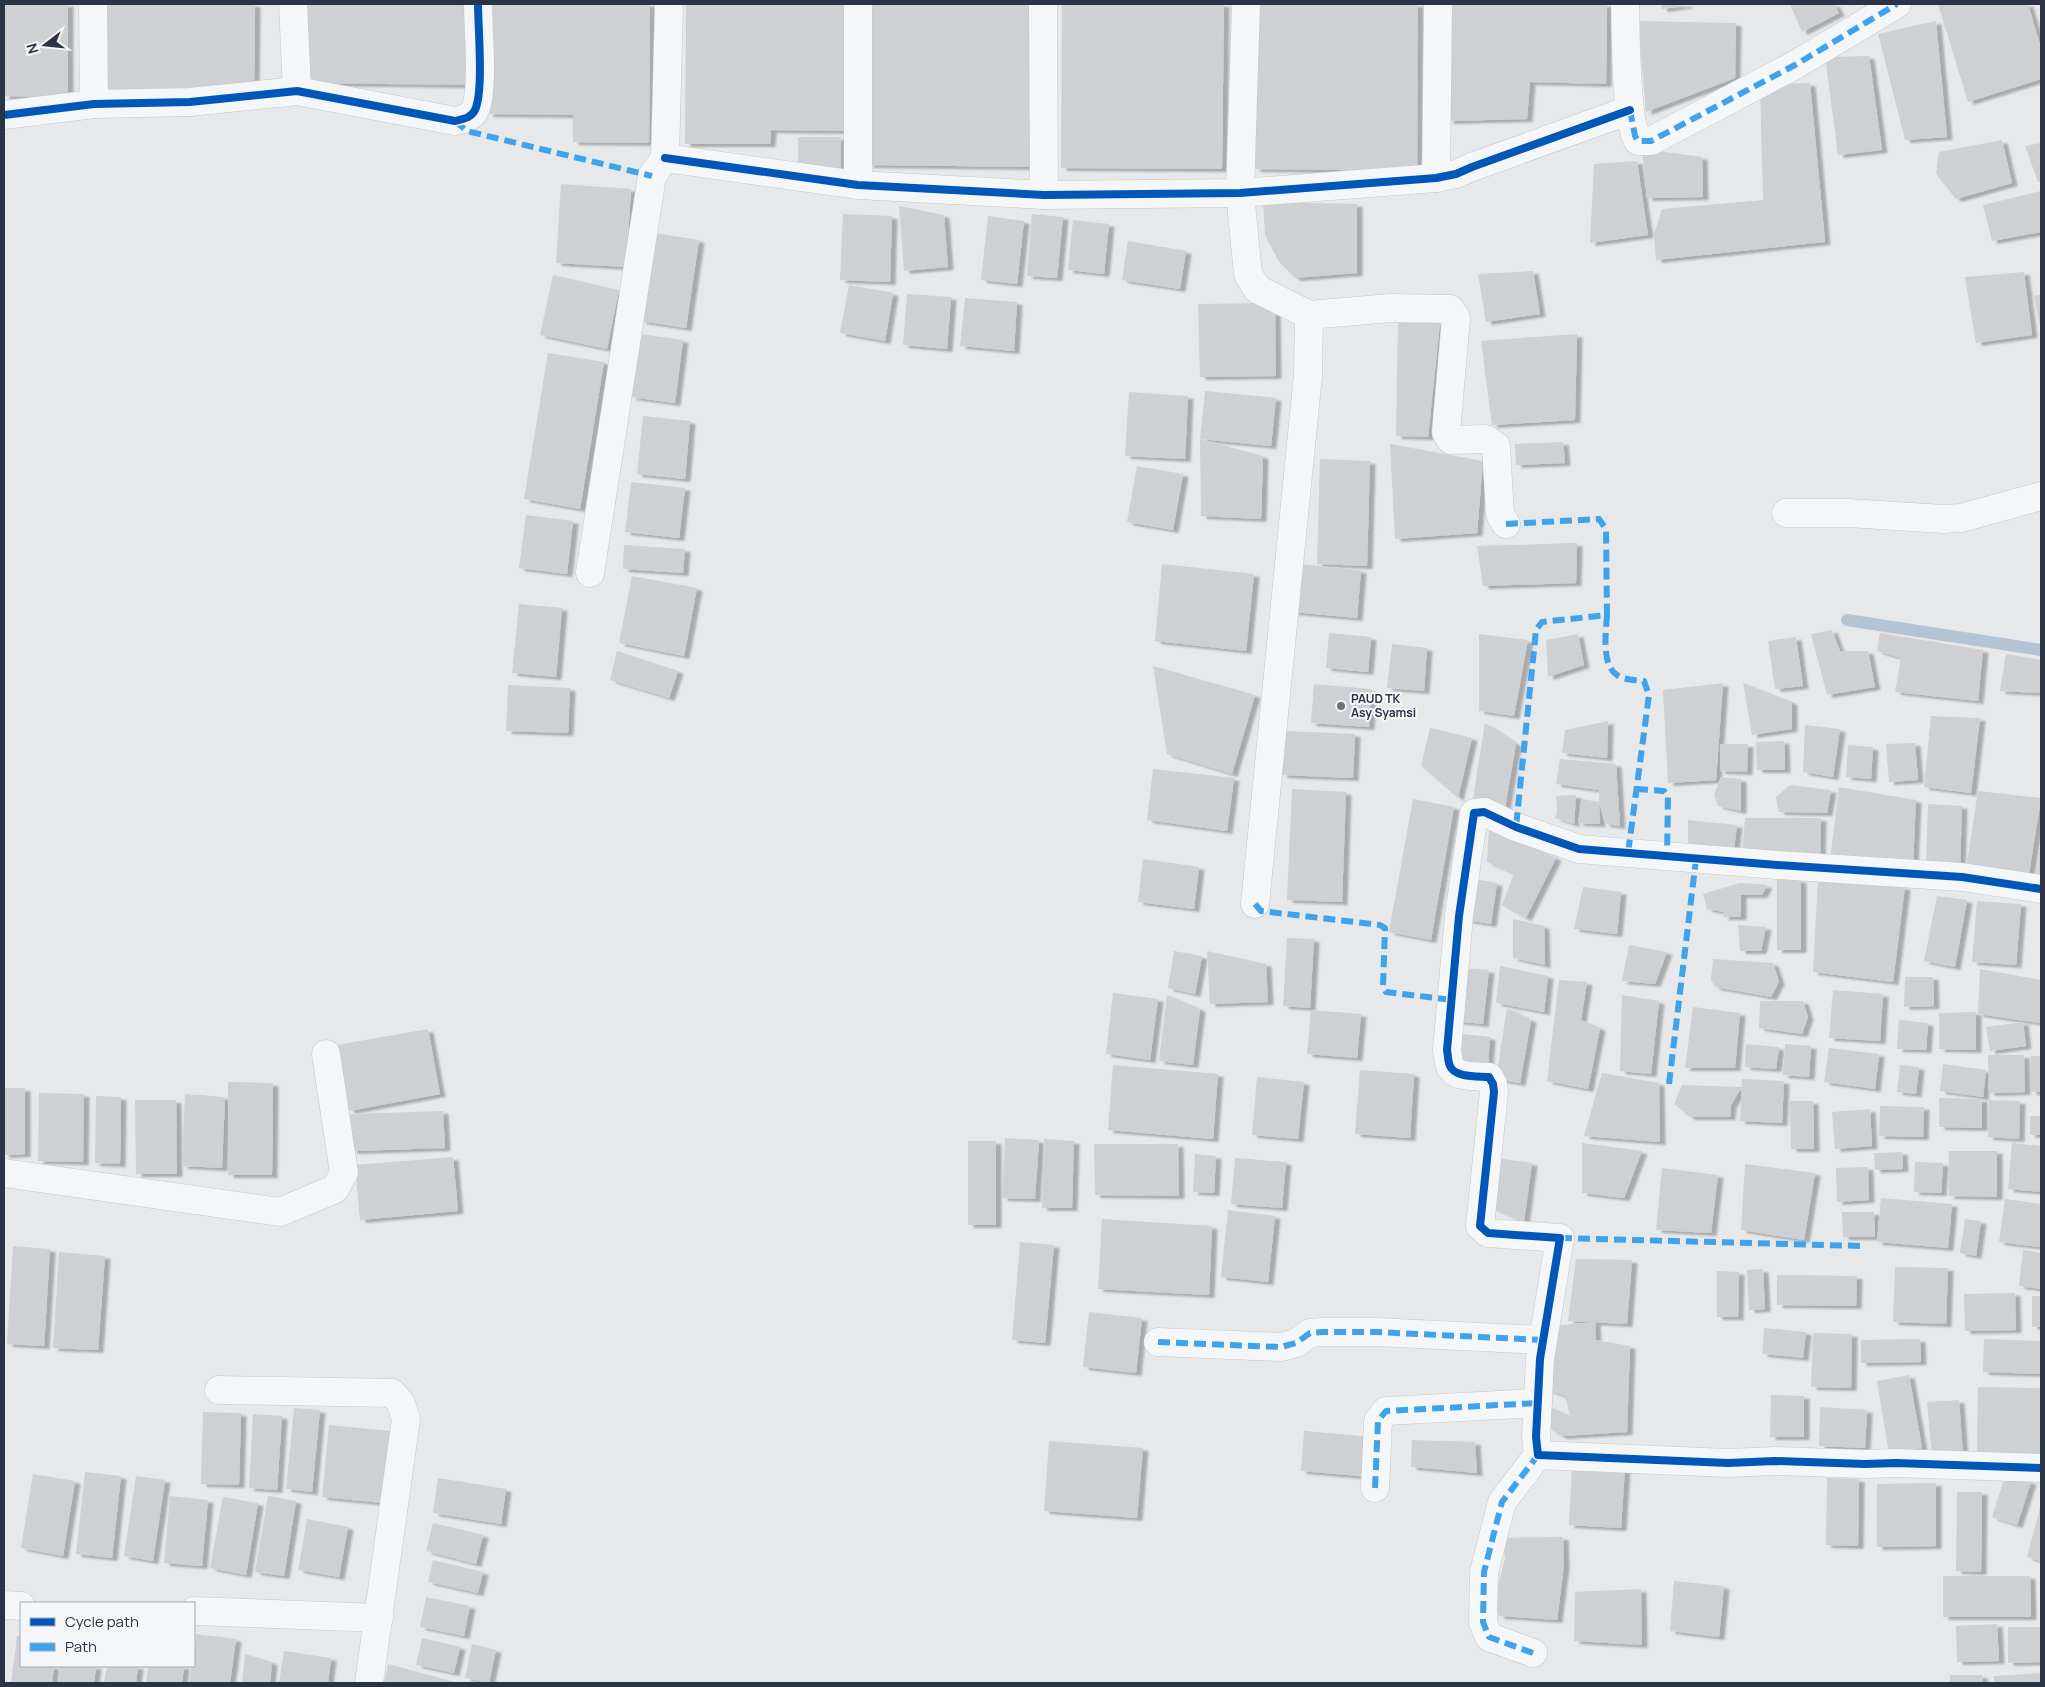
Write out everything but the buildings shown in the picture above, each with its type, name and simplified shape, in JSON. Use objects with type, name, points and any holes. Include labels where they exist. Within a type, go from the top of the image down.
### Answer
[{"type":"street","points":[[93,4],[94,104]]},
{"type":"street","points":[[293,4],[297,91]]},
{"type":"street","points":[[4,115],[94,104],[190,102],[297,91],[455,121],[468,118],[475,111],[479,92],[478,4]]},
{"type":"street","points":[[590,573],[652,176],[661,164],[669,4]]},
{"type":"street","points":[[858,4],[858,185]]},
{"type":"street","points":[[1043,4],[1044,195]]},
{"type":"street","points":[[1246,4],[1240,193],[1248,274],[1257,289],[1309,315],[1391,308],[1450,309],[1456,318],[1446,432],[1451,440],[1486,439],[1496,446],[1500,514],[1506,524]]},
{"type":"street","points":[[1436,178],[1438,4]]},
{"type":"street","points":[[1625,4],[1633,122],[1638,140],[1651,141],[1795,66],[1897,4]]},
{"type":"street","points":[[661,164],[858,185],[1044,195],[1240,193],[1436,178],[1456,174],[1633,122]]},
{"type":"street","points":[[1255,904],[1308,375],[1309,315]]},
{"type":"street","points":[[1786,513],[1848,513],[1961,518],[2041,496]]},
{"type":"street","points":[[1533,1653],[1488,1637],[1483,1622],[1484,1572],[1502,1502],[1538,1455],[1536,1437],[1543,1340],[1560,1238],[1488,1233],[1480,1226],[1494,1092],[1493,1084],[1489,1077],[1454,1072],[1449,1066],[1447,1050],[1459,916],[1474,813],[1484,812],[1516,827],[1579,849],[1777,866],[1962,877],[2041,889]]},
{"type":"street","points":[[4,1174],[280,1212],[335,1189],[344,1173],[326,1054]]},
{"type":"street","points":[[1158,1342],[1281,1346],[1296,1343],[1310,1333],[1376,1332],[1543,1340]]},
{"type":"street","points":[[219,1390],[392,1393],[401,1403],[406,1419],[369,1683]]},
{"type":"street","points":[[1375,1488],[1378,1421],[1386,1411],[1538,1403]]},
{"type":"street","points":[[1538,1455],[1728,1463],[1775,1461],[1865,1464],[1896,1462],[2041,1468]]},
{"type":"street","points":[[4,1605],[20,1606]]},
{"type":"street","points":[[195,1611],[378,1618]]},
{"type":"waterway","points":[[1847,620],[2041,650]]},
{"type":"marked path","points":[[1630,110],[1635,136],[1638,141],[1651,141],[1795,65],[1897,4]]},
{"type":"marked path","points":[[455,121],[467,131],[652,176]]},
{"type":"marked path","points":[[1506,524],[1599,519],[1606,529],[1607,615],[1542,622],[1536,630],[1516,827]]},
{"type":"marked path","points":[[1607,615],[1606,647],[1612,670],[1623,678],[1644,681],[1649,695],[1628,853]]},
{"type":"marked path","points":[[1636,789],[1664,791],[1668,796],[1667,857]]},
{"type":"marked path","points":[[1669,1084],[1696,859]]},
{"type":"marked path","points":[[1255,904],[1261,911],[1380,925],[1385,928],[1383,986],[1386,992],[1452,1000]]},
{"type":"marked path","points":[[1560,1238],[1863,1246]]},
{"type":"marked path","points":[[1158,1342],[1281,1347],[1296,1343],[1310,1333],[1322,1332],[1376,1332],[1543,1340]]},
{"type":"marked path","points":[[1375,1488],[1378,1421],[1386,1411],[1538,1403]]},
{"type":"marked path","points":[[1533,1653],[1489,1637],[1483,1622],[1484,1572],[1502,1502],[1538,1455]]},
{"type":"cycle path","points":[[4,115],[94,104],[190,102],[297,91],[455,121],[471,115],[478,101],[480,74],[478,4]]},
{"type":"cycle path","points":[[665,158],[858,185],[1044,195],[1240,193],[1436,178],[1456,174],[1630,110]]},
{"type":"cycle path","points":[[2041,889],[1962,877],[1777,865],[1579,849],[1516,827],[1484,812],[1474,813],[1459,916],[1447,1050],[1449,1064],[1457,1073],[1467,1076],[1489,1077],[1493,1084],[1494,1092],[1480,1226],[1488,1233],[1560,1238],[1540,1359],[1536,1437],[1538,1455],[1728,1463],[1775,1461],[2041,1468]]},
{"type":"place","name":"PAUD TK Asy Syamsi","points":[[1341,706]]}]
